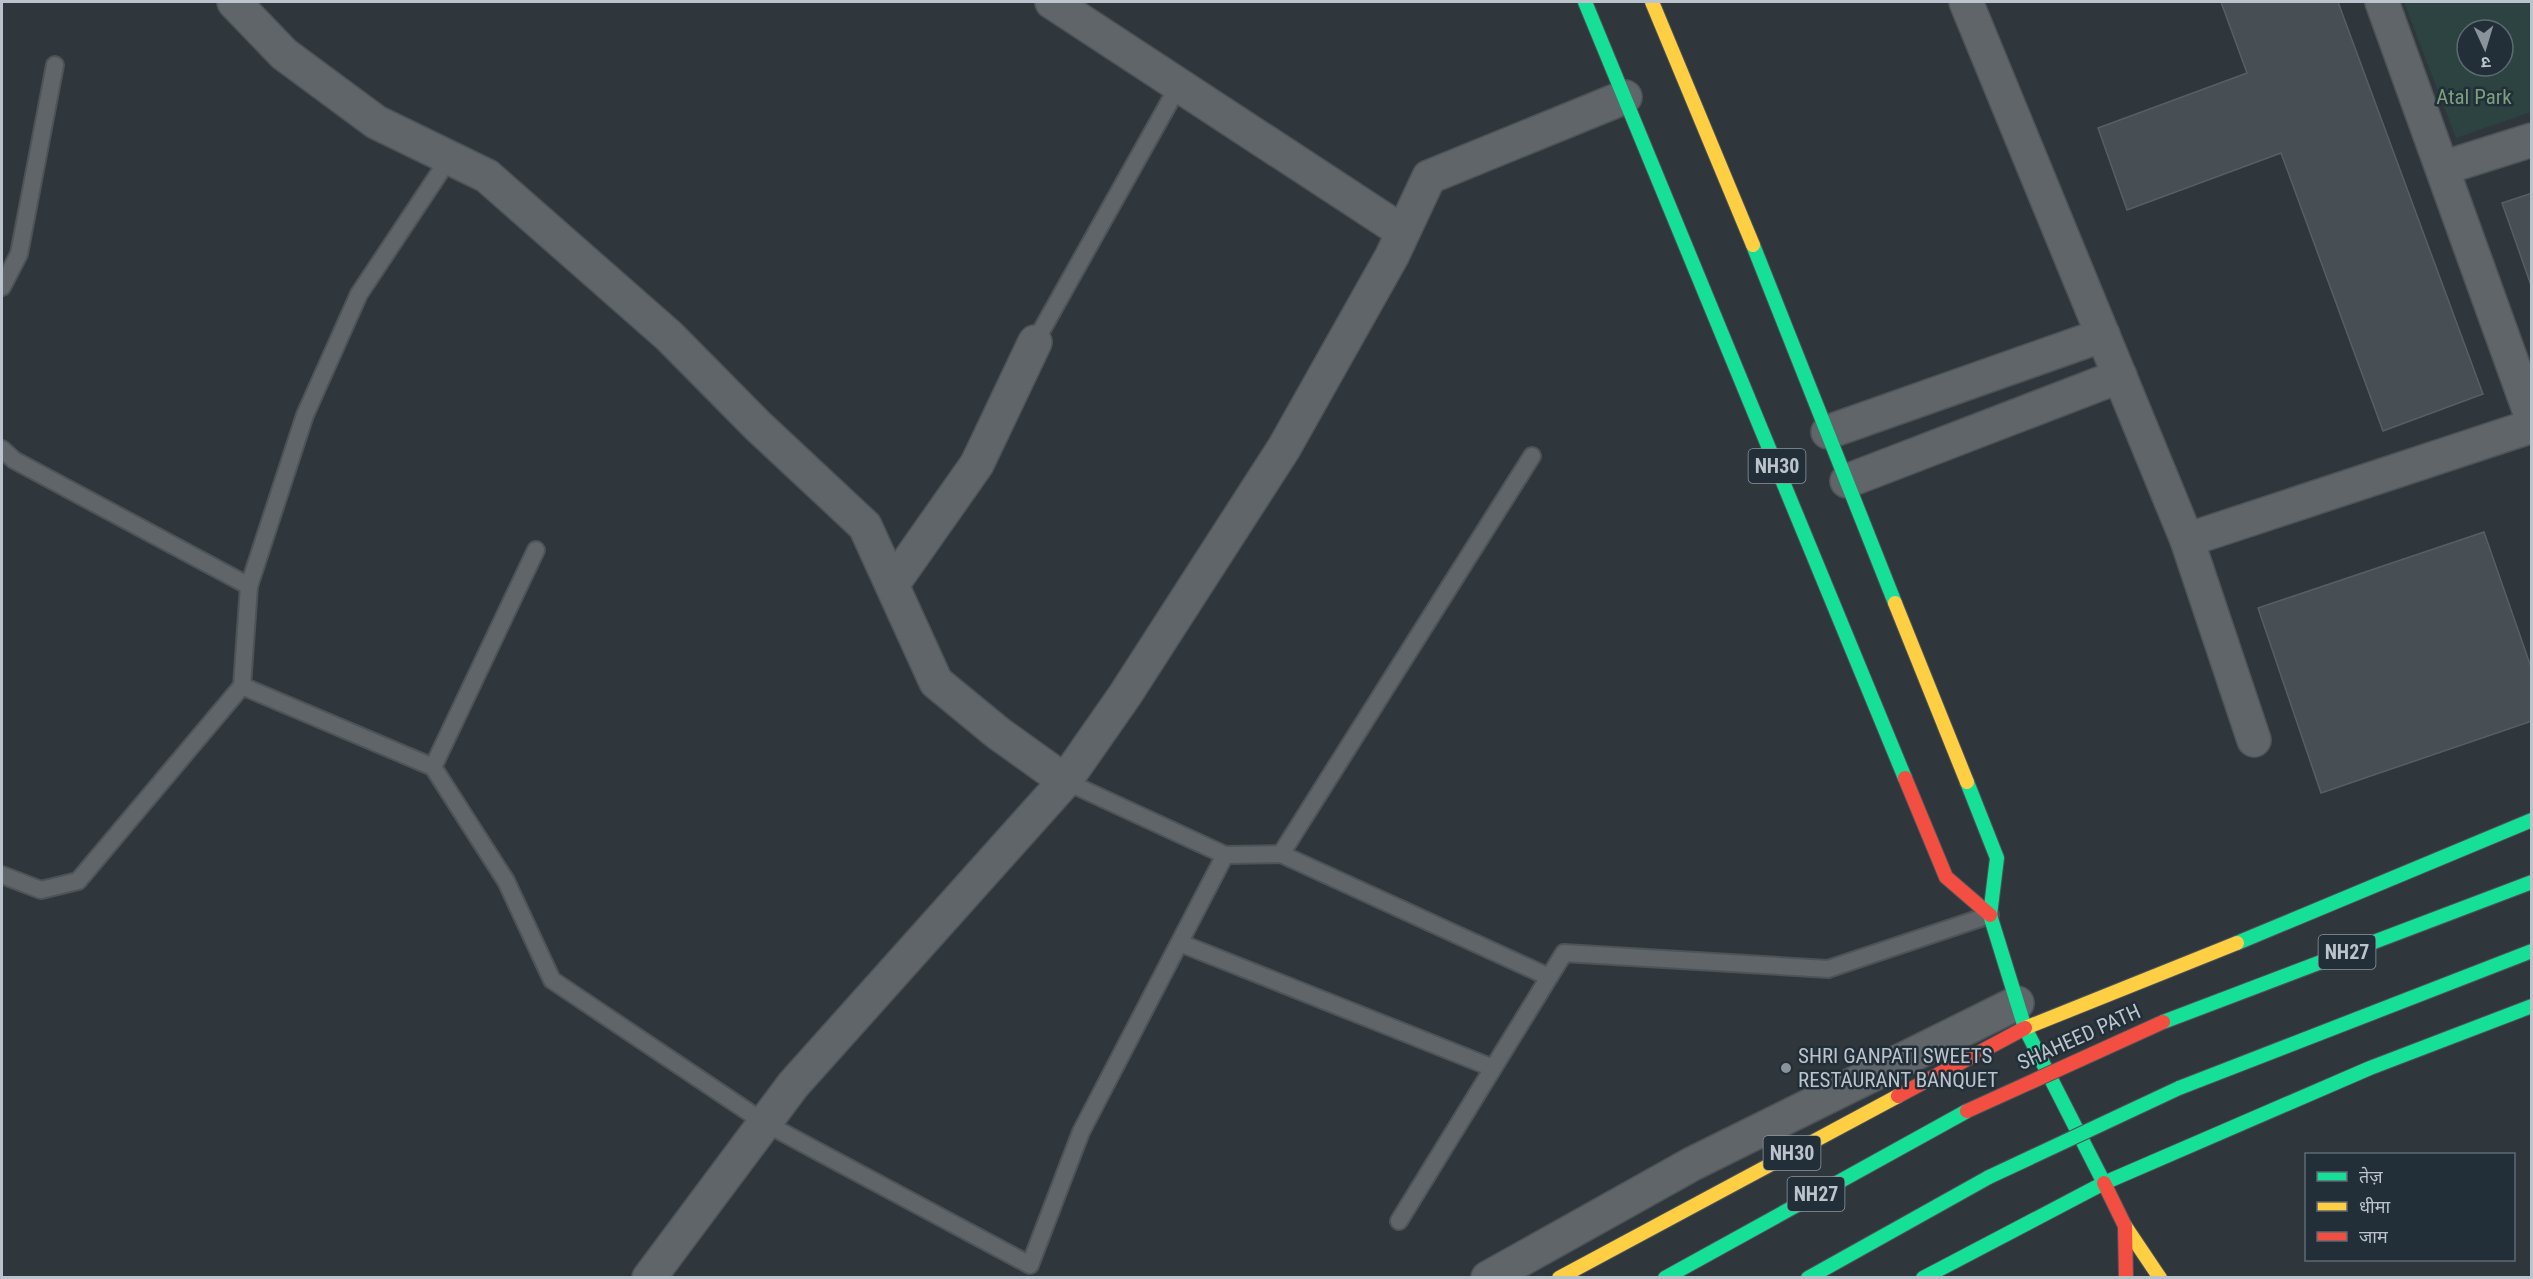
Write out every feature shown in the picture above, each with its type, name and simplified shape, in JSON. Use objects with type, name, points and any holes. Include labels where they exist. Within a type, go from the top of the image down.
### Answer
[{"type":"main road","name":"NH30","points":[[1585,2],[1946,877],[1990,915]]},
{"type":"main road","name":"NH30","points":[[1652,2],[1721,165],[1997,858],[1990,915],[2021,1016],[2104,1183]]},
{"type":"main road","points":[[2021,1016],[2279,926],[2532,820]]},
{"type":"main road","name":"SHAHEED PATH","points":[[1665,1278],[1967,1111],[2163,1022],[2532,882]]},
{"type":"main road","points":[[1808,1278],[1989,1178],[2179,1088],[2532,951]]},
{"type":"main road","points":[[1923,1278],[2104,1183],[2330,1084],[2450,1035],[2532,1006]]},
{"type":"main road","name":"NH30","points":[[1559,1278],[2021,1016]]},
{"type":"main road","points":[[2104,1183],[2125,1226],[2160,1278]]},
{"type":"main road","points":[[2125,1226],[2126,1278]]},
{"type":"street","points":[[234,2],[284,54],[376,122],[488,176],[669,336],[758,426],[865,526],[936,682],[998,733],[1065,781]]},
{"type":"street","points":[[1052,2],[1403,232]]},
{"type":"street","points":[[1966,2],[2187,540],[2254,740]]},
{"type":"street","points":[[2382,2],[2532,418]]},
{"type":"street","points":[[649,1278],[794,1085],[1065,781],[1125,695],[1284,448],[1392,256],[1429,177],[1625,97]]},
{"type":"street","points":[[2443,168],[2532,140]]},
{"type":"street","points":[[1828,432],[2103,335]]},
{"type":"street","points":[[892,585],[977,464],[1035,342]]},
{"type":"street","points":[[1847,481],[2120,376]]},
{"type":"street","points":[[2187,540],[2532,426]]},
{"type":"street","points":[[1488,1278],[1692,1164],[2021,1016]]},
{"type":"lane","points":[[2,287],[19,254],[56,65]]},
{"type":"lane","points":[[1035,342],[1179,85]]},
{"type":"lane","points":[[2,874],[41,890],[78,881],[242,686],[249,586],[305,415],[359,294],[450,158]]},
{"type":"lane","points":[[2,449],[14,460],[249,586]]},
{"type":"lane","points":[[1281,854],[1532,456]]},
{"type":"lane","points":[[433,767],[536,550]]},
{"type":"lane","points":[[242,686],[433,767],[506,881],[552,980],[765,1123],[1030,1265],[1081,1132],[1226,855]]},
{"type":"lane","points":[[1065,781],[1226,855],[1281,854],[1549,977]]},
{"type":"lane","points":[[1399,1221],[1564,953],[1828,969],[1990,915]]},
{"type":"lane","points":[[1180,943],[1493,1068]]},
{"type":"green space","name":"Atal Park","points":[[2404,2],[2531,2],[2531,112],[2456,138]]},
{"type":"building","points":[[2221,2],[2338,2],[2483,394],[2383,431],[2281,153],[2127,210],[2098,128],[2247,73]]},
{"type":"building","points":[[2532,193],[2532,288],[2502,203]]},
{"type":"building","points":[[2484,532],[2532,670],[2532,721],[2321,793],[2258,608]]},
{"type":"traffic: fast","points":[[1585,2],[1905,778]]},
{"type":"traffic: fast","points":[[1753,245],[1895,603]]},
{"type":"traffic: fast","points":[[1923,1278],[2104,1183],[2025,1028],[1990,915],[1997,858],[1967,782]]},
{"type":"traffic: fast","points":[[2237,943],[2532,820]]},
{"type":"traffic: fast","points":[[2163,1022],[2532,882]]},
{"type":"traffic: fast","points":[[2179,1088],[2532,951]]},
{"type":"traffic: fast","points":[[2104,1183],[2370,1068],[2532,1006]]},
{"type":"traffic: fast","points":[[1989,1177],[2179,1088]]},
{"type":"traffic: fast","points":[[1665,1278],[1967,1111]]},
{"type":"traffic: fast","points":[[1808,1278],[1989,1177]]},
{"type":"traffic: slow","points":[[1652,2],[1753,245]]},
{"type":"traffic: slow","points":[[1895,603],[1967,782]]},
{"type":"traffic: slow","points":[[2025,1028],[2237,943]]},
{"type":"traffic: slow","points":[[1559,1278],[1898,1096]]},
{"type":"traffic: slow","points":[[2125,1226],[2160,1278]]},
{"type":"traffic: jam","points":[[1905,778],[1946,877],[1990,915]]},
{"type":"traffic: jam","points":[[1967,1111],[2163,1022]]},
{"type":"traffic: jam","points":[[1898,1096],[2025,1028]]},
{"type":"traffic: jam","points":[[2104,1183],[2125,1226],[2126,1278]]},
{"type":"place","name":"SHRI GANPATI SWEETS RESTAURANT BANQUET","points":[[1786,1068]]}]
